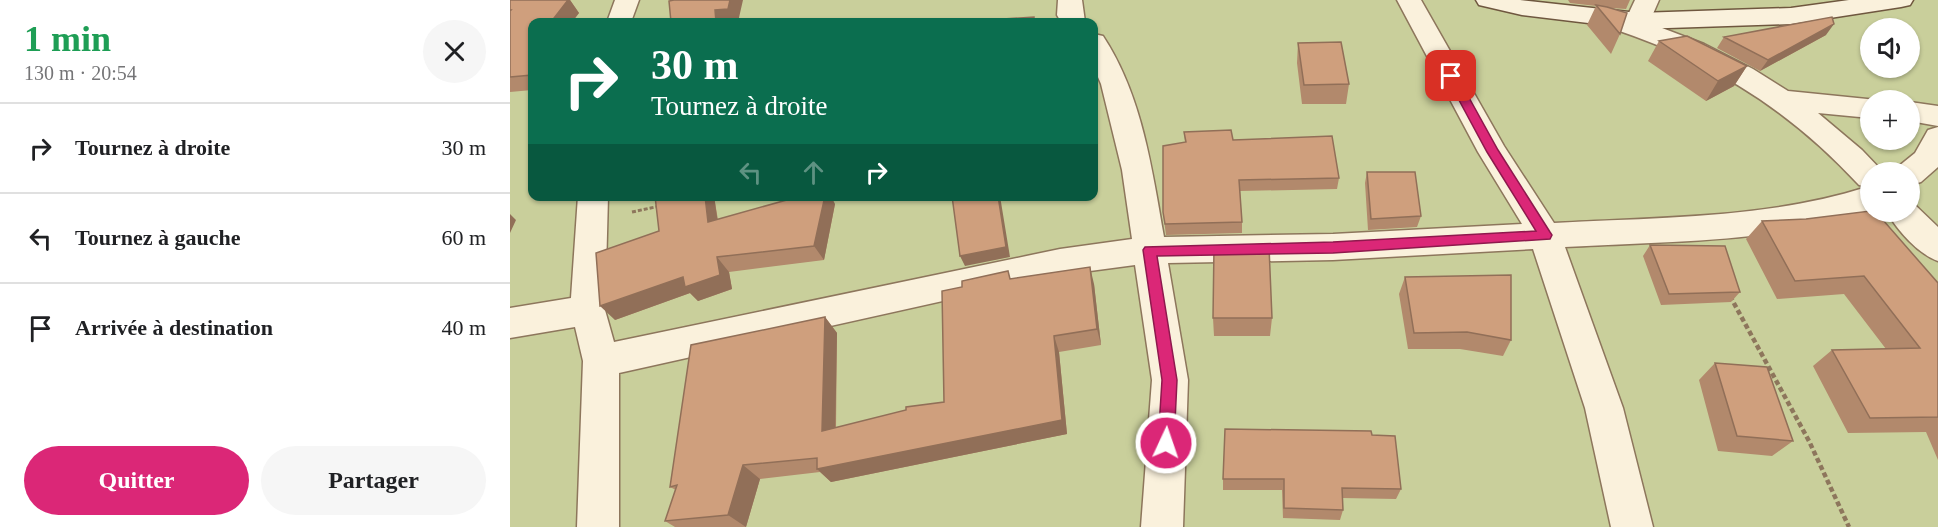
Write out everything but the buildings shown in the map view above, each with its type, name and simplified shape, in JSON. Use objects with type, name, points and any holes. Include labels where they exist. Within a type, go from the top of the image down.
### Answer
[{"type":"street","points":[[621,18],[627,0]]},
{"type":"street","points":[[1070,0],[1071,18]]},
{"type":"street","points":[[1409,0],[1493,152],[1545,235],[1604,408],[1632,527]]},
{"type":"street","points":[[1488,0],[1522,8],[1604,18],[1662,36],[1696,50],[1783,100],[1850,154],[1860,166]]},
{"type":"street","points":[[1604,18],[1643,10],[1718,19],[1791,16],[1901,0]]},
{"type":"street","points":[[1696,50],[1702,33],[1718,19]]},
{"type":"street","points":[[1098,50],[1115,84],[1137,170],[1170,380],[1162,527]]},
{"type":"street","points":[[1783,100],[1860,107]]},
{"type":"street","points":[[1920,113],[1938,116]]},
{"type":"street","points":[[1920,166],[1927,160],[1938,137]]},
{"type":"street","points":[[602,361],[1060,262],[1149,250],[1333,247],[1779,221],[1835,211],[1860,202]]},
{"type":"street","points":[[592,209],[588,310],[602,361],[598,527]]},
{"type":"street","points":[[1913,222],[1938,248]]},
{"type":"street","points":[[510,323],[588,310]]},
{"type":"path","points":[[592,209],[664,205]]},
{"type":"path","points":[[1727,289],[1809,441],[1849,527]]},
{"type":"green space","points":[[510,0],[1938,0],[1938,527],[510,527]]},
{"type":"route","points":[[1166,443],[1170,380],[1149,250],[1333,247],[1545,235],[1493,152],[1451,76]]}]
